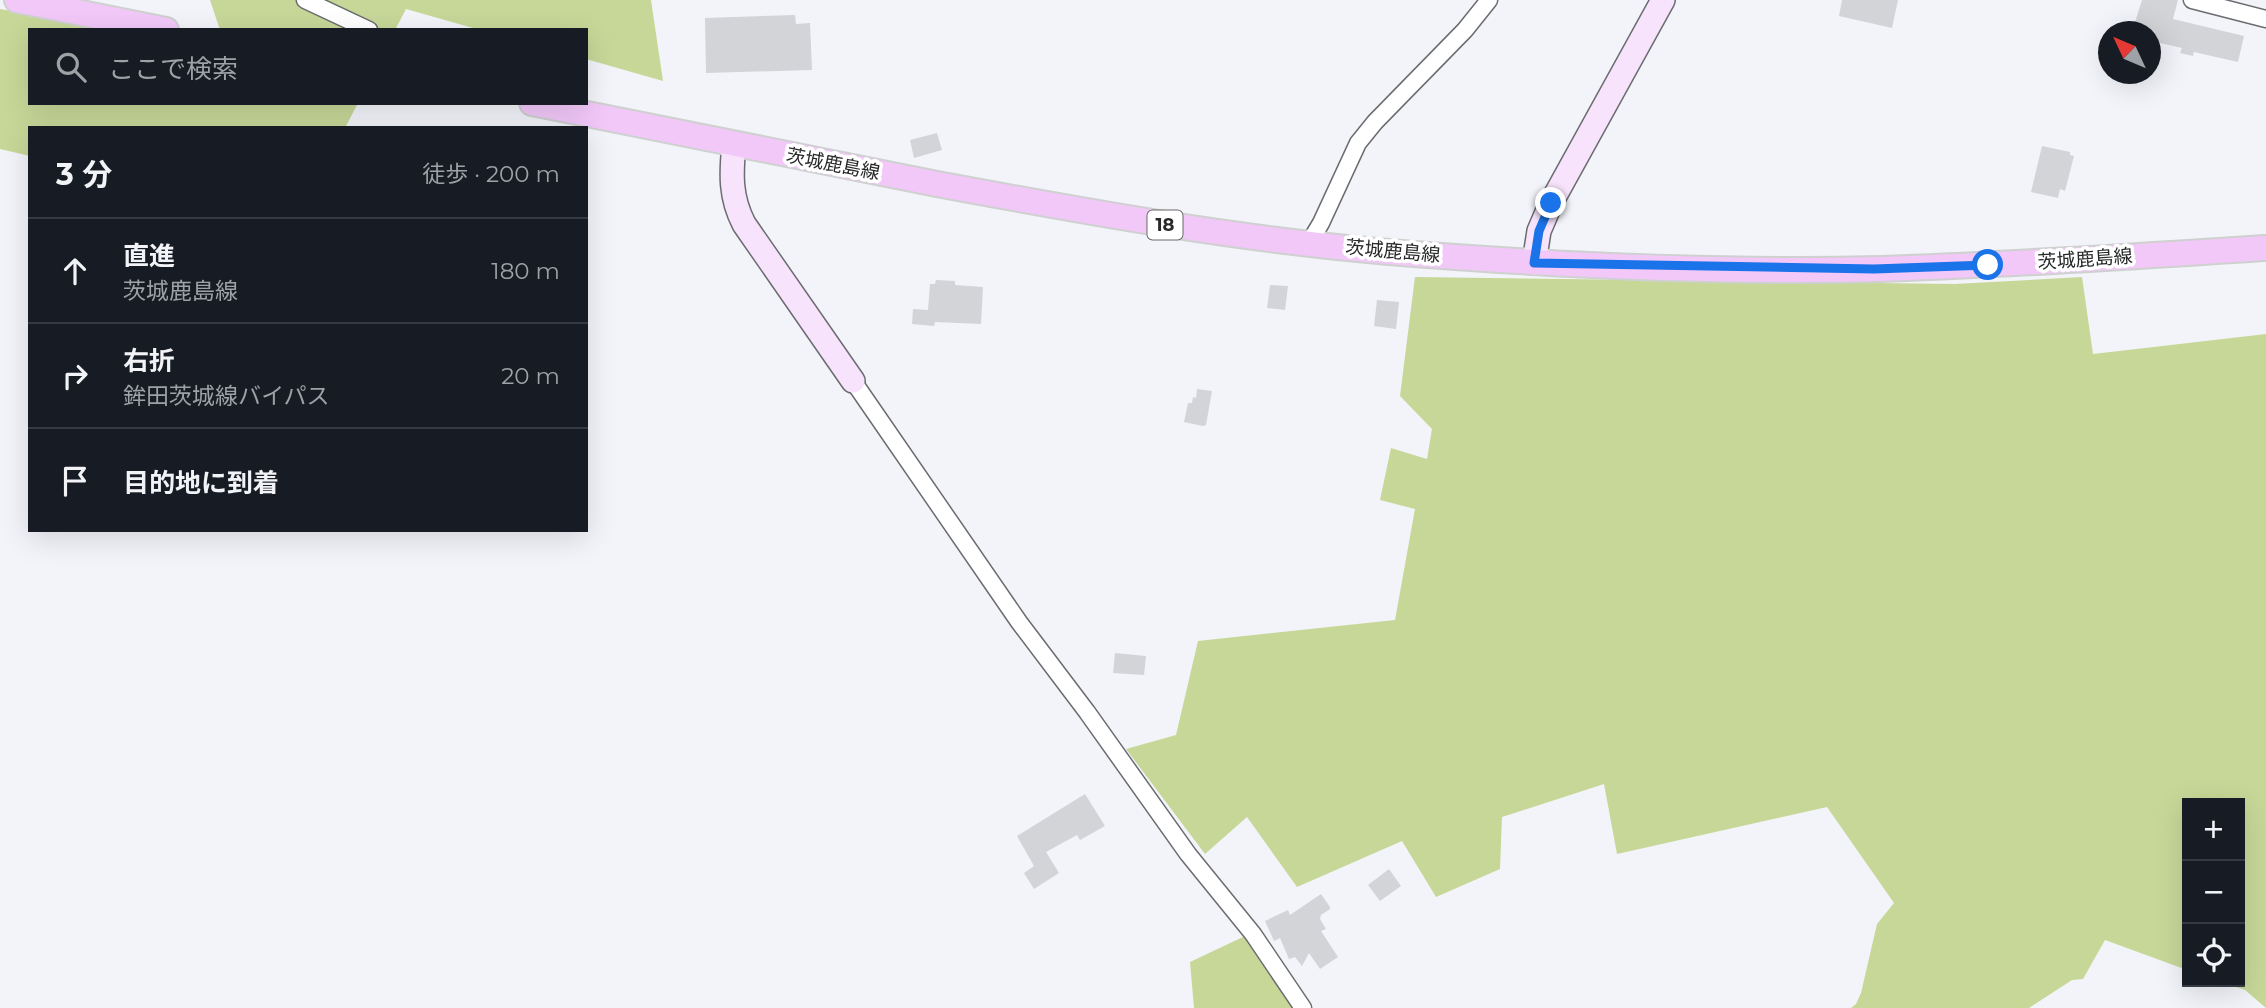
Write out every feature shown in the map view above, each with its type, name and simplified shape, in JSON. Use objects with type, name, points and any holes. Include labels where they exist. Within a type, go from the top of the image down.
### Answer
[{"type":"main road","points":[[17,0],[156,28]]},
{"type":"main road","points":[[1534,263],[1539,231],[1551,203],[1662,0]]},
{"type":"main road","name":"茨城鹿島線","points":[[542,105],[1096,213],[1212,232],[1534,263],[1874,269],[1988,265],[2266,248]]},
{"type":"main road","points":[[734,144],[731,189],[740,218],[853,381]]},
{"type":"street","points":[[305,0],[365,28]]},
{"type":"street","points":[[1309,243],[1358,144],[1376,121],[1465,30],[1489,0]]},
{"type":"street","points":[[2192,0],[2266,17]]},
{"type":"street","points":[[853,381],[1019,622],[1188,854],[1254,934],[1303,1008]]},
{"type":"green space","points":[[210,0],[651,0],[663,81],[588,60],[588,28],[473,28],[406,9],[396,28],[219,28]]},
{"type":"green space","points":[[0,9],[104,28],[28,28],[28,105],[357,105],[346,126],[28,126],[28,156],[0,149]]},
{"type":"green space","points":[[1415,277],[1955,284],[2082,277],[2093,354],[2266,334],[2266,1008],[2245,990],[2236,987],[2245,987],[2245,798],[2182,798],[2182,968],[2105,940],[2083,979],[2072,980],[2029,1008],[1851,1008],[1861,993],[1877,924],[1894,903],[1827,807],[1617,854],[1604,784],[1502,817],[1500,869],[1436,897],[1402,841],[1297,887],[1247,817],[1205,854],[1126,749],[1176,735],[1198,641],[1395,620],[1415,509],[1380,500],[1391,448],[1427,459],[1432,429],[1400,396]]},
{"type":"green space","points":[[1245,936],[1296,1008],[1194,1008],[1190,962]]},
{"type":"building","points":[[1842,0],[1898,0],[1892,28],[1839,16]]},
{"type":"building","points":[[2142,0],[2178,0],[2173,19],[2244,36],[2238,62],[2194,52],[2193,56],[2180,53],[2182,48],[2161,43],[2161,21],[2135,21]]},
{"type":"building","points":[[795,15],[796,24],[810,23],[812,70],[706,73],[705,18]]},
{"type":"building","points":[[937,133],[942,150],[914,158],[910,140]]},
{"type":"building","points":[[2042,146],[2070,152],[2070,155],[2074,156],[2065,191],[2060,189],[2058,198],[2031,192]]},
{"type":"building","points":[[936,280],[955,281],[955,285],[983,287],[981,324],[912,324],[913,309],[928,310],[930,284],[935,284]]},
{"type":"building","points":[[1270,285],[1288,286],[1285,310],[1267,308]]},
{"type":"building","points":[[1377,300],[1399,302],[1396,329],[1374,326]]},
{"type":"building","points":[[1197,389],[1212,391],[1206,425],[1203,426],[1184,422],[1188,403],[1192,403],[1193,397],[1196,398]]},
{"type":"building","points":[[1115,653],[1146,656],[1144,675],[1113,673]]},
{"type":"building","points":[[1085,794],[1105,826],[1080,840],[1077,835],[1046,852],[1059,873],[1034,889],[1024,873],[1034,866],[1017,836]]},
{"type":"building","points":[[1389,869],[1401,886],[1380,901],[1368,885]]},
{"type":"building","points":[[1321,894],[1330,909],[1321,915],[1320,919],[1326,929],[1321,931],[1338,957],[1320,969],[1309,953],[1302,966],[1295,957],[1289,959],[1280,938],[1274,941],[1265,921],[1288,910],[1290,915]]},
{"type":"route","points":[[1551,203],[1539,231],[1534,263],[1874,269],[1988,265]]}]
